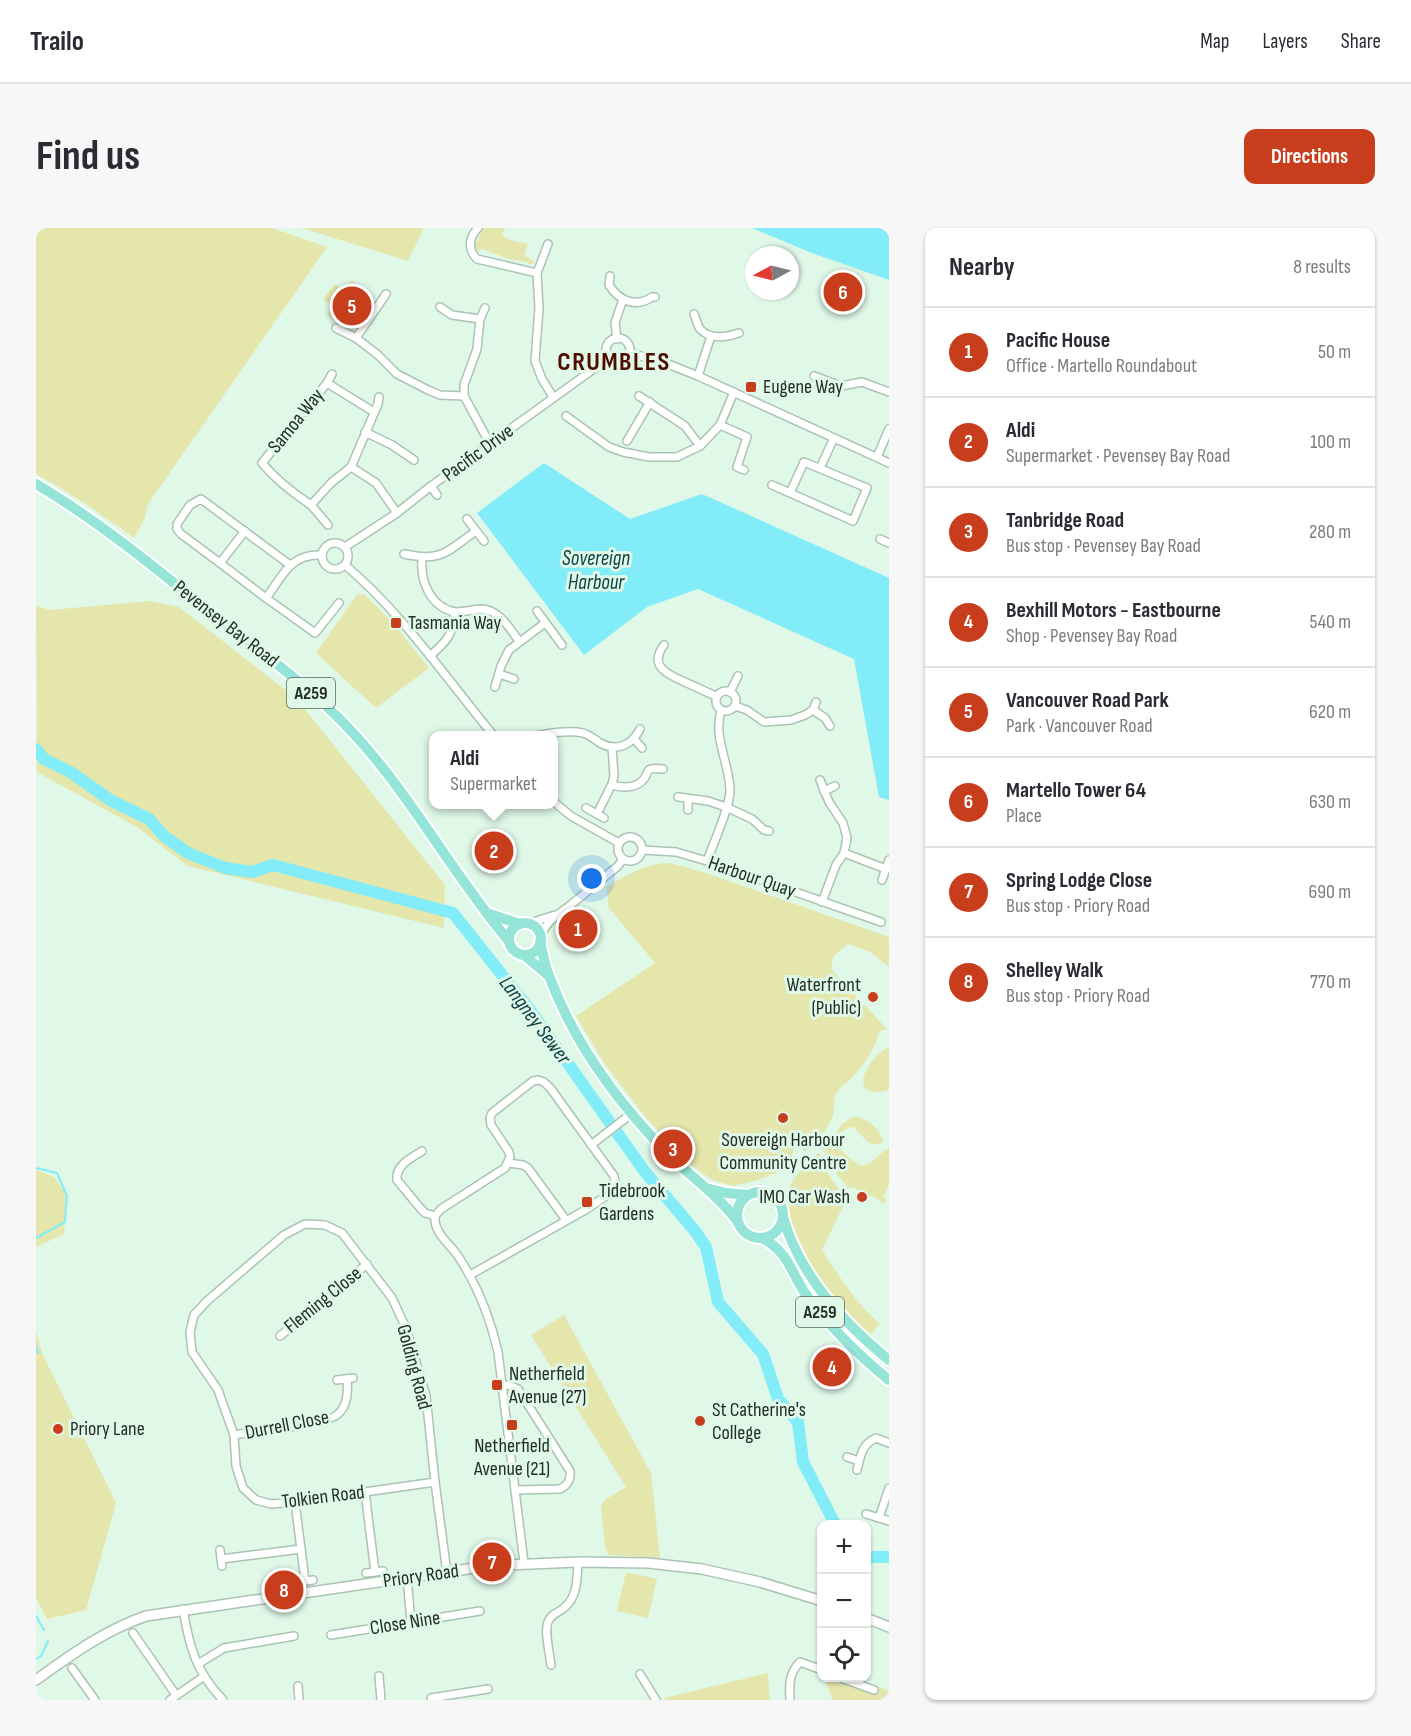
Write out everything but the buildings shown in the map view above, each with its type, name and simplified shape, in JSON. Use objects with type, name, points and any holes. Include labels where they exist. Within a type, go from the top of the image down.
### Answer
[{"type":"main road","name":"Pevensey Bay Road","points":[[36,484],[70,504],[144,560],[279,666],[338,717],[373,756],[404,796],[473,896],[509,941]]},
{"type":"main road","points":[[487,913],[536,928],[549,976],[572,1029],[631,1114],[670,1156],[725,1205],[743,1231],[749,1235],[762,1238],[775,1232],[780,1226],[783,1217],[780,1204],[771,1195],[759,1192],[748,1195],[726,1193],[707,1188]]},
{"type":"main road","points":[[523,924],[512,931],[509,941],[514,951],[524,955],[549,976]]},
{"type":"main road","points":[[524,955],[536,950],[540,940]]},
{"type":"main road","points":[[738,1222],[739,1206],[748,1195]]},
{"type":"main road","name":"A259","points":[[783,1217],[791,1241],[812,1277],[858,1332],[889,1360]]},
{"type":"main road","name":"A259","points":[[762,1238],[776,1246],[783,1254],[806,1294],[839,1334],[864,1360],[889,1380]]},
{"type":"street","points":[[478,228],[470,245],[471,253],[477,258],[537,273]]},
{"type":"street","points":[[548,244],[537,273],[539,308],[535,361],[553,397]]},
{"type":"street","points":[[610,276],[609,285],[624,299],[635,303],[655,297]]},
{"type":"street","points":[[356,338],[386,294]]},
{"type":"street","points":[[617,339],[615,323],[624,299]]},
{"type":"street","points":[[440,306],[452,315],[480,319]]},
{"type":"street","points":[[485,308],[480,319],[477,349],[464,385],[464,396],[490,444]]},
{"type":"street","points":[[694,314],[700,328],[711,336],[727,337],[739,333]]},
{"type":"street","points":[[336,328],[356,338],[397,374],[440,395],[464,396]]},
{"type":"street","points":[[698,376],[711,336]]},
{"type":"street","points":[[609,357],[608,346],[617,339],[628,344],[630,353]]},
{"type":"street","name":"Pacific Drive","points":[[345,547],[397,513],[609,357],[621,362],[630,353],[663,362],[698,376],[889,463]]},
{"type":"street","name":"Samoa Way","points":[[311,505],[271,474],[262,463],[332,374]]},
{"type":"street","points":[[814,376],[841,386],[862,382],[889,392]]},
{"type":"street","points":[[327,383],[374,412]]},
{"type":"street","points":[[566,416],[609,447],[636,455],[677,457],[700,446],[720,425],[734,392]]},
{"type":"street","points":[[639,396],[685,426],[700,446]]},
{"type":"street","points":[[328,525],[311,505],[332,483],[351,468],[379,397]]},
{"type":"street","points":[[627,441],[650,402]]},
{"type":"street","points":[[720,425],[747,437],[737,467],[744,470]]},
{"type":"street","points":[[576,435],[581,427]]},
{"type":"street","points":[[877,457],[889,429]]},
{"type":"street","points":[[366,432],[392,445],[414,460]]},
{"type":"street","points":[[820,468],[834,438]]},
{"type":"street","points":[[772,485],[790,493],[853,521],[867,488],[804,462],[790,493]]},
{"type":"street","points":[[351,468],[376,483],[397,513]]},
{"type":"street","points":[[431,486],[437,495]]},
{"type":"street","points":[[290,565],[201,499],[190,505],[177,524],[177,529],[181,534],[315,633],[339,603]]},
{"type":"street","points":[[467,519],[484,541]]},
{"type":"street","points":[[220,562],[245,531]]},
{"type":"street","points":[[404,554],[422,558],[443,554],[476,531]]},
{"type":"street","points":[[880,539],[889,543]]},
{"type":"street","points":[[338,543],[345,547],[349,556],[345,565],[340,568],[330,568],[323,561],[322,555],[325,547],[338,543]]},
{"type":"street","points":[[266,598],[290,565],[305,556],[322,555]]},
{"type":"street","points":[[422,558],[422,574],[431,595],[440,606],[455,612],[478,609],[493,612],[502,619],[519,641]]},
{"type":"street","points":[[345,565],[397,614],[491,731]]},
{"type":"street","points":[[537,611],[562,645]]},
{"type":"street","points":[[430,656],[445,643],[452,633],[455,612]]},
{"type":"street","points":[[495,687],[509,650],[545,623]]},
{"type":"street","points":[[664,645],[658,656],[659,664],[664,671],[717,696]]},
{"type":"street","points":[[499,674],[514,679]]},
{"type":"street","points":[[730,692],[738,676]]},
{"type":"street","points":[[721,711],[716,705],[717,696],[722,692],[730,692]]},
{"type":"street","points":[[730,692],[735,698],[735,706]]},
{"type":"street","points":[[735,706],[747,710],[764,722],[791,720],[806,715],[813,710],[816,702]]},
{"type":"street","points":[[721,711],[729,711],[735,706]]},
{"type":"street","points":[[813,710],[825,718],[830,726]]},
{"type":"street","points":[[707,861],[730,790],[718,724],[721,711]]},
{"type":"street","points":[[558,734],[579,733],[612,747],[622,746],[634,740],[640,729]]},
{"type":"street","points":[[634,740],[642,748]]},
{"type":"street","points":[[597,814],[612,785],[614,776],[612,747]]},
{"type":"street","points":[[612,785],[621,788],[634,786],[644,779],[652,768],[663,769]]},
{"type":"street","points":[[820,780],[829,802],[845,828],[847,837],[844,853],[836,865],[822,902]]},
{"type":"street","points":[[824,791],[835,786]]},
{"type":"street","points":[[678,797],[708,801],[740,812],[769,831]]},
{"type":"street","points":[[688,799],[688,810]]},
{"type":"street","points":[[558,805],[571,816],[619,843]]},
{"type":"street","points":[[586,808],[604,818]]},
{"type":"street","points":[[755,833],[760,826]]},
{"type":"street","points":[[631,837],[640,843],[641,854],[635,860],[627,861],[618,852],[619,843],[624,838],[631,837]]},
{"type":"street","name":"Harbour Quay","points":[[642,850],[676,852],[707,861],[881,922]]},
{"type":"street","points":[[844,853],[886,869]]},
{"type":"street","points":[[540,940],[544,927],[555,915],[576,901],[618,866],[623,859]]},
{"type":"street","points":[[882,880],[889,860]]},
{"type":"street","points":[[523,924],[555,915]]},
{"type":"street","points":[[857,923],[860,915]]},
{"type":"street","points":[[470,1275],[587,1209],[616,1188],[614,1176],[544,1082],[538,1080],[529,1083],[495,1108],[490,1118],[491,1125],[509,1152],[505,1168],[441,1209],[435,1216],[438,1230],[470,1275],[488,1313],[493,1332],[524,1563]]},
{"type":"street","points":[[591,1145],[631,1114]]},
{"type":"street","points":[[422,1150],[399,1168],[396,1174],[397,1180],[425,1213],[435,1216]]},
{"type":"street","points":[[508,1162],[528,1168],[566,1220]]},
{"type":"street","name":"Tolkien Road","points":[[325,1225],[305,1224],[284,1235],[207,1301],[194,1315],[190,1332],[192,1352],[218,1390],[234,1435],[236,1466],[243,1488],[256,1500],[272,1504],[435,1482]]},
{"type":"street","name":"Golding Road","points":[[325,1225],[342,1233],[367,1264],[392,1298],[406,1328],[426,1396],[447,1573]]},
{"type":"street","name":"Fleming Close","points":[[280,1336],[367,1264]]},
{"type":"street","name":"Durrell Close","points":[[234,1435],[322,1422],[337,1416],[345,1405],[350,1379],[337,1380]]},
{"type":"street","points":[[502,1386],[508,1385],[518,1389],[570,1471],[570,1479],[566,1486],[560,1489],[515,1490]]},
{"type":"street","points":[[857,1470],[867,1442],[876,1438],[889,1443]]},
{"type":"street","points":[[847,1457],[859,1461]]},
{"type":"street","points":[[879,1518],[889,1488]]},
{"type":"street","points":[[365,1492],[379,1572],[366,1573]]},
{"type":"street","points":[[295,1502],[301,1549],[309,1581],[296,1582]]},
{"type":"street","points":[[866,1514],[889,1521]]},
{"type":"street","points":[[220,1550],[222,1562],[301,1549]]},
{"type":"street","points":[[551,1665],[546,1625],[552,1615],[566,1607],[574,1595],[578,1562]]},
{"type":"street","name":"Priory Road","points":[[36,1680],[69,1656],[126,1622],[146,1616],[488,1566],[524,1563],[648,1563],[702,1569],[760,1582],[817,1599]]},
{"type":"street","points":[[407,1578],[411,1622]]},
{"type":"street","points":[[183,1609],[188,1638],[203,1677],[223,1700]]},
{"type":"street","name":"Close Nine","points":[[331,1635],[480,1611]]},
{"type":"street","points":[[871,1620],[889,1627]]},
{"type":"street","points":[[133,1633],[173,1698],[203,1677]]},
{"type":"street","points":[[198,1664],[224,1648],[294,1636]]},
{"type":"street","points":[[790,1700],[790,1678],[793,1670],[800,1662],[817,1668]]},
{"type":"street","points":[[72,1668],[95,1700]]},
{"type":"street","points":[[640,1674],[656,1700]]},
{"type":"street","points":[[379,1676],[381,1700]]},
{"type":"street","points":[[854,1682],[874,1690]]},
{"type":"street","points":[[298,1686],[299,1700]]},
{"type":"street","points":[[431,1698],[463,1696],[488,1689]]},
{"type":"green space","points":[[36,228],[272,228],[327,247],[148,504],[145,518],[134,538],[36,474]]},
{"type":"green space","points":[[302,228],[424,228],[408,261]]},
{"type":"green space","points":[[482,228],[505,228],[502,234],[505,237],[528,244],[524,255],[534,261],[533,264],[509,259],[482,249],[478,251],[475,244]]},
{"type":"green space","points":[[351,280],[374,301],[353,330],[342,326],[327,315],[333,307],[323,299],[335,284],[345,290]]},
{"type":"green space","points":[[364,594],[390,620],[429,668],[376,708],[316,653],[357,595]]},
{"type":"green space","points":[[150,601],[179,607],[297,699],[445,885],[444,928],[188,866],[137,827],[37,772],[36,606],[50,610]]},
{"type":"green space","points":[[670,863],[703,872],[889,937],[889,967],[870,952],[848,944],[833,957],[831,969],[887,1029],[880,1031],[865,1062],[837,1092],[833,1115],[821,1135],[805,1152],[796,1143],[791,1158],[776,1173],[758,1180],[732,1186],[713,1180],[696,1169],[647,1119],[604,1063],[576,1016],[655,963],[609,908],[606,887],[644,868]]},
{"type":"green space","points":[[889,1047],[889,1090],[875,1092],[867,1090],[863,1084],[867,1068],[881,1052]]},
{"type":"green space","points":[[853,1117],[872,1124],[879,1132],[883,1142],[874,1145],[868,1142],[853,1127],[837,1132],[842,1124]]},
{"type":"green space","points":[[830,1140],[862,1166],[870,1163],[889,1148],[889,1185],[883,1198],[887,1200],[884,1204],[852,1187],[851,1189],[844,1182],[826,1154],[825,1146]]},
{"type":"green space","points":[[820,1153],[825,1169],[846,1200],[822,1250],[841,1280],[880,1324],[871,1334],[845,1312],[830,1295],[803,1255],[787,1217],[785,1202],[789,1187]]},
{"type":"green space","points":[[36,1170],[54,1177],[66,1194],[64,1234],[36,1247]]},
{"type":"green space","points":[[564,1315],[651,1473],[660,1558],[608,1555],[601,1505],[626,1487],[531,1335]]},
{"type":"green space","name":"Priory Lane","points":[[36,1331],[42,1353],[116,1503],[86,1610],[47,1619],[36,1598]]},
{"type":"green space","points":[[626,1572],[657,1579],[648,1618],[617,1611]]},
{"type":"green space","points":[[768,1673],[770,1700],[665,1700],[664,1698]]},
{"type":"green space","points":[[826,1682],[865,1682],[889,1691],[889,1700],[833,1700]]},
{"type":"water","points":[[752,228],[889,228],[889,280],[812,253],[799,246]]},
{"type":"water","name":"Sovereign Harbour","points":[[544,463],[630,519],[702,494],[889,578],[889,800],[879,797],[854,659],[698,589],[647,607],[584,655],[477,513]]},
{"type":"waterway","name":"Langney Sewer","points":[[36,749],[44,759],[72,773],[110,800],[149,819],[164,836],[188,853],[225,868],[252,872],[273,865],[453,913],[530,1010],[645,1172],[706,1247],[718,1302],[763,1354],[778,1399],[798,1422],[803,1462],[833,1520]]},
{"type":"waterway","points":[[36,1168],[57,1173],[67,1196],[65,1222],[36,1238]]},
{"type":"waterway","points":[[36,1346],[38,1353],[36,1353]]},
{"type":"waterway","name":"Langney Sewer","points":[[871,1557],[889,1557]]},
{"type":"waterway","points":[[36,1616],[44,1630]]},
{"type":"waterway","points":[[36,1659],[41,1656],[48,1641]]},
{"type":"place","name":"Martello Tower 64","points":[[843,292]]},
{"type":"place","name":"Vancouver Road Park","points":[[352,306]]},
{"type":"place","name":"Eugene Way","points":[[751,387]]},
{"type":"place","name":"Tasmania Way","points":[[396,623]]},
{"type":"place","name":"Aldi","points":[[494,851]]},
{"type":"place","name":"Pacific House","points":[[578,929]]},
{"type":"place","name":"Waterfront (Public)","points":[[873,997]]},
{"type":"place","name":"Sovereign Harbour Community Centre","points":[[783,1118]]},
{"type":"place","name":"Tanbridge Road","points":[[673,1149]]},
{"type":"place","name":"IMO Car Wash","points":[[862,1197]]},
{"type":"place","name":"Tidebrook Gardens","points":[[587,1202]]},
{"type":"place","name":"Bexhill Motors - Eastbourne","points":[[832,1367]]},
{"type":"place","name":"Netherfield Avenue (27)","points":[[497,1385]]},
{"type":"place","name":"St Catherine's College","points":[[700,1421]]},
{"type":"place","name":"Netherfield Avenue (21)","points":[[512,1425]]},
{"type":"place","name":"Priory Lane","points":[[58,1429]]},
{"type":"place","name":"Spring Lodge Close","points":[[492,1562]]},
{"type":"place","name":"Shelley Walk","points":[[284,1590]]},
{"type":"district","name":"CRUMBLES","points":[[614,362]]}]
